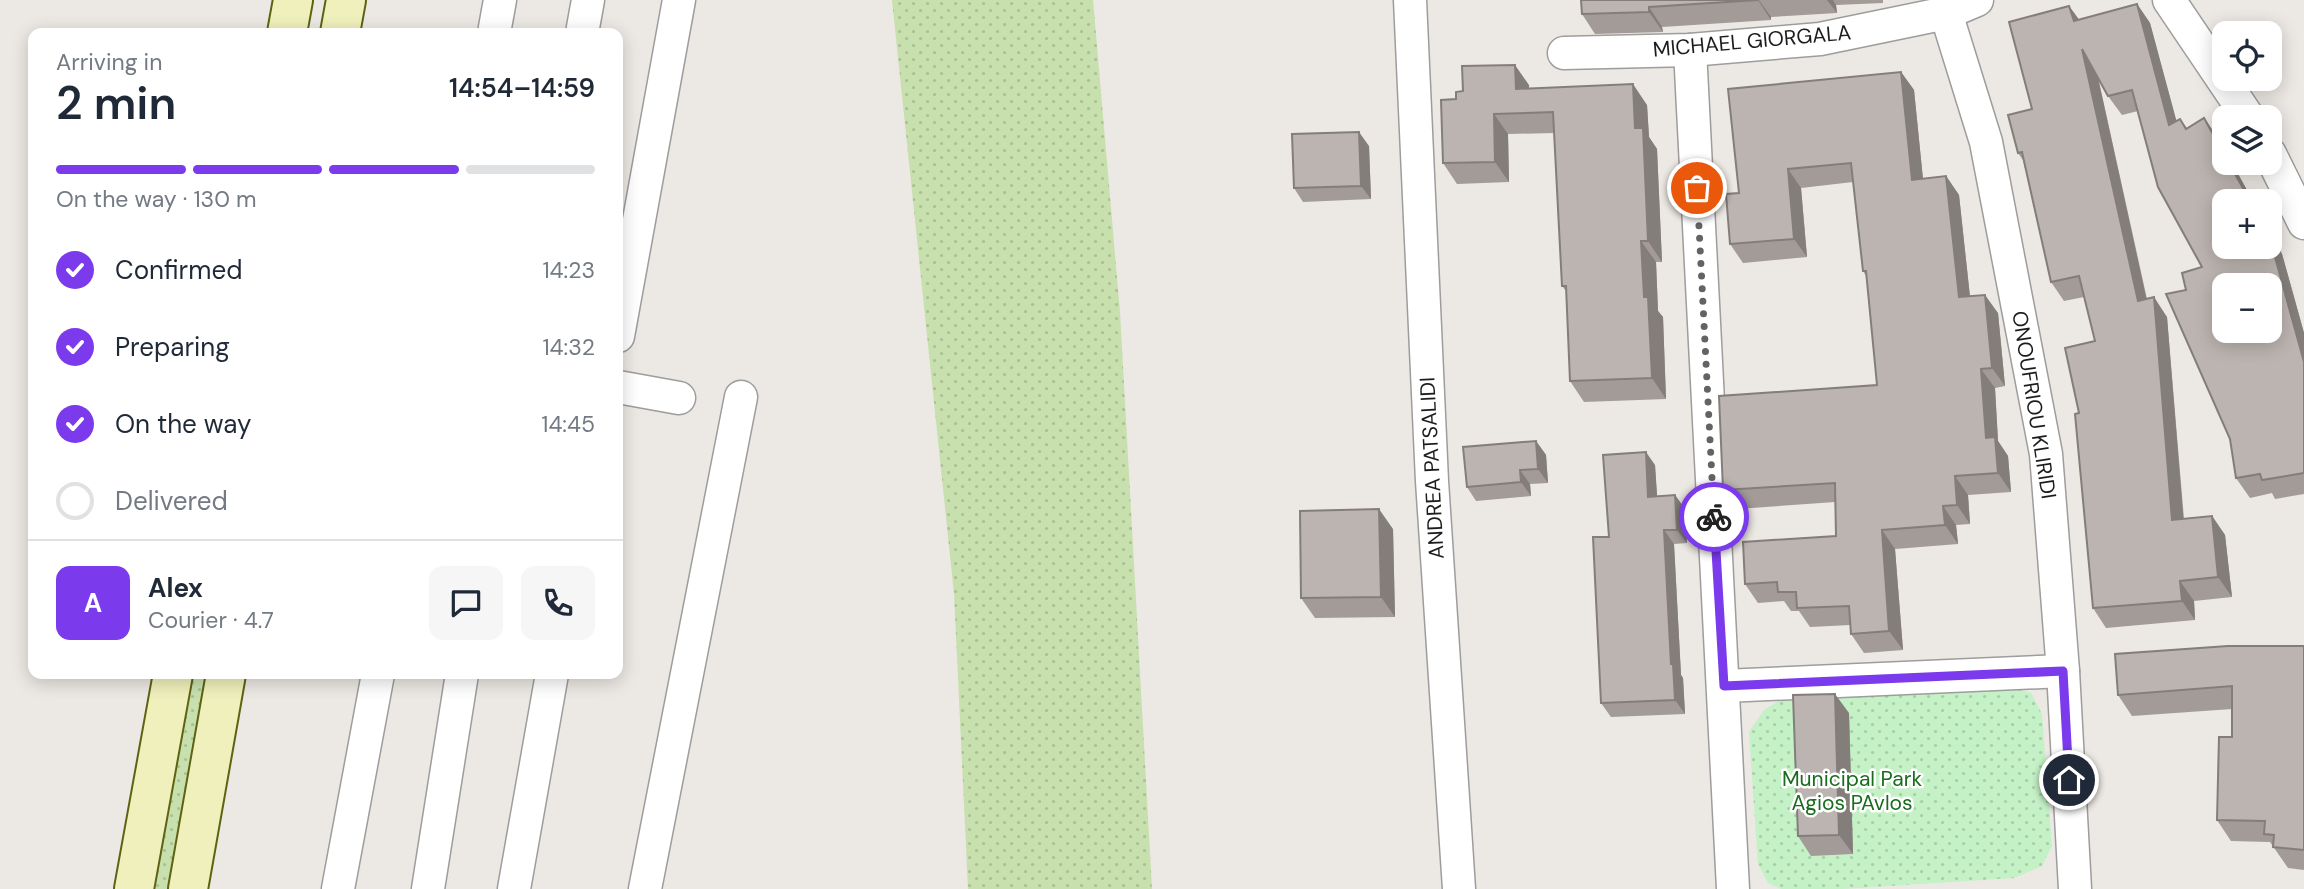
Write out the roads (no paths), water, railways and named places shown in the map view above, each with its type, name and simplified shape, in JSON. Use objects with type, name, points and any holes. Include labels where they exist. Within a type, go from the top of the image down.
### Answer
[{"type":"street","points":[[288,28],[293,0]]},
{"type":"street","points":[[341,28],[346,0]]},
{"type":"street","points":[[495,28],[500,0]]},
{"type":"street","points":[[583,28],[588,0]]},
{"type":"street","points":[[623,308],[679,0]]},
{"type":"street","name":"ANDREA PATSALIDI","points":[[1410,0],[1432,481],[1459,889]]},
{"type":"street","name":"MICHAEL GIORGALA","points":[[1564,53],[1690,50],[1820,39],[1946,13],[1977,0]]},
{"type":"street","points":[[2168,0],[2240,105]]},
{"type":"street","name":"ONOUFRIOU KLIRIDI","points":[[1946,13],[1986,142],[2046,454],[2063,671],[2075,889]]},
{"type":"street","points":[[1690,50],[1733,889]]},
{"type":"street","points":[[2280,175],[2304,223]]},
{"type":"street","points":[[623,388],[679,398]]},
{"type":"street","points":[[645,889],[741,397]]},
{"type":"street","points":[[1724,686],[2063,671]]},
{"type":"street","points":[[134,889],[172,679]]},
{"type":"street","points":[[188,889],[225,679]]},
{"type":"street","points":[[338,889],[377,679]]},
{"type":"street","points":[[428,889],[461,679]]},
{"type":"street","points":[[514,889],[551,679]]},
{"type":"park label","name":"Municipal Park Agios PAvlos","points":[[1852,791]]}]
